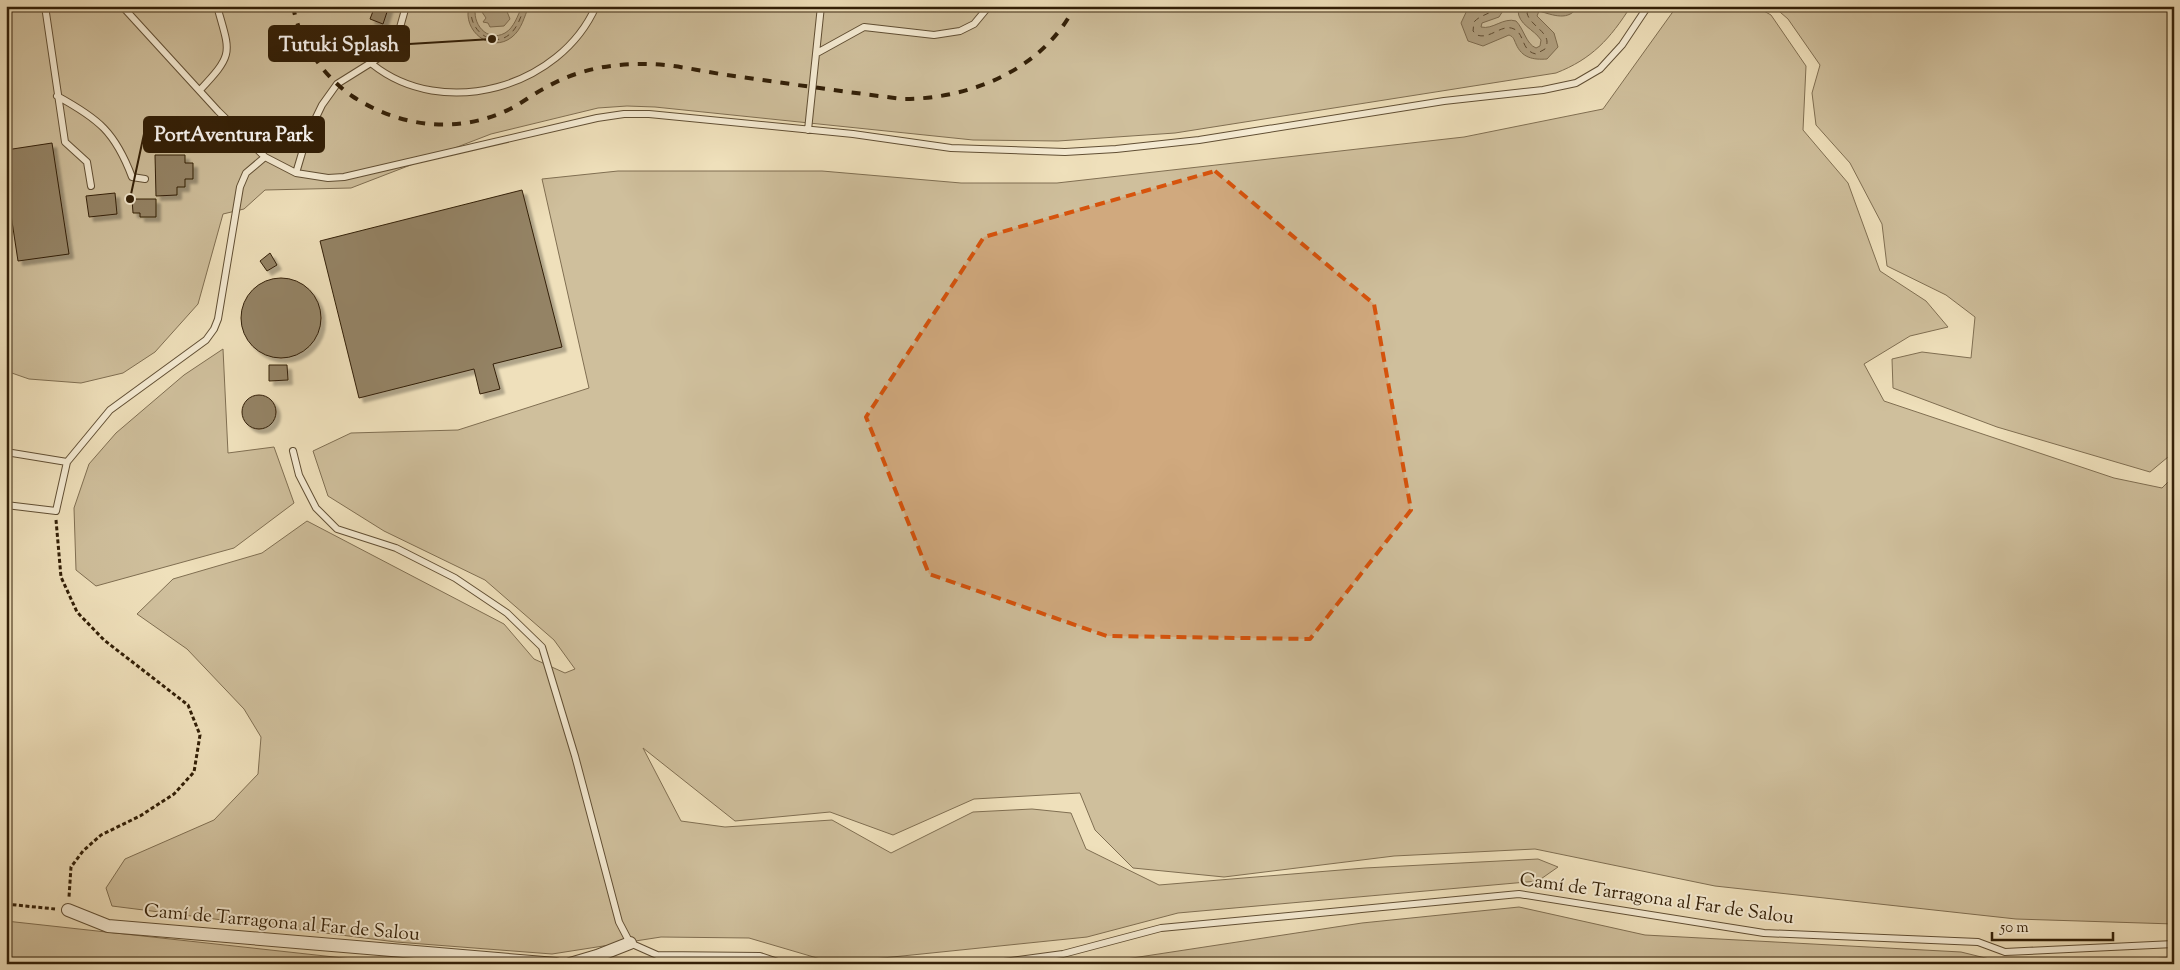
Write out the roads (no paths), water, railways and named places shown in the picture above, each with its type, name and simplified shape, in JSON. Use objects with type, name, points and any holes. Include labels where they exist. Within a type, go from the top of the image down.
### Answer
[{"type":"street","name":"Camí de Tarragona al Far de Salou","points":[[68,910],[108,926],[556,964]]},
{"type":"street","points":[[570,964],[597,956],[630,942]]},
{"type":"lane","points":[[45,6],[65,142],[87,162],[91,186]]},
{"type":"lane","points":[[122,6],[264,157],[296,173],[328,178],[344,177],[597,118],[624,114],[649,114],[808,130],[951,148],[1065,152],[1116,149],[1199,140],[1444,100],[1543,90],[1576,84],[1600,69],[1622,45],[1648,6]]},
{"type":"lane","points":[[200,90],[218,71],[227,54],[228,45],[217,6]]},
{"type":"lane","points":[[296,173],[307,136],[322,105],[337,84],[380,59],[390,48],[399,31],[406,6]]},
{"type":"lane","points":[[372,64],[385,74],[430,91],[449,94],[474,92],[501,86],[524,77],[563,52],[587,25],[596,6]]},
{"type":"lane","points":[[808,130],[821,6]]},
{"type":"lane","points":[[817,53],[864,27],[934,35],[960,31],[974,24],[989,6]]},
{"type":"lane","points":[[57,96],[82,109],[98,122],[113,138],[124,157],[132,177],[145,179]]},
{"type":"lane","points":[[6,505],[56,512],[67,462],[110,410],[196,348],[214,329],[218,319],[240,187],[246,173],[264,157]]},
{"type":"lane","points":[[293,451],[298,475],[316,508],[337,528],[396,548],[456,578],[507,613],[542,647],[575,756],[619,922],[630,942],[657,955],[760,956],[784,964]]},
{"type":"lane","points":[[6,452],[67,462]]},
{"type":"lane","name":"Camí de Tarragona al Far de Salou","points":[[990,964],[1063,954],[1161,928],[1519,894],[1764,933],[1978,942],[2005,952],[2174,944]]},
{"type":"railway","points":[[293,6],[301,32],[314,57],[341,88],[370,107],[389,115],[429,124],[470,122],[490,117],[510,109],[567,77],[603,67],[628,64],[675,66],[903,99],[928,98],[978,86],[1024,64],[1044,48],[1061,28],[1075,6]]},
{"type":"place","name":"Tutuki Splash","points":[[492,39]]},
{"type":"place","name":"PortAventura Park","points":[[130,199]]}]
